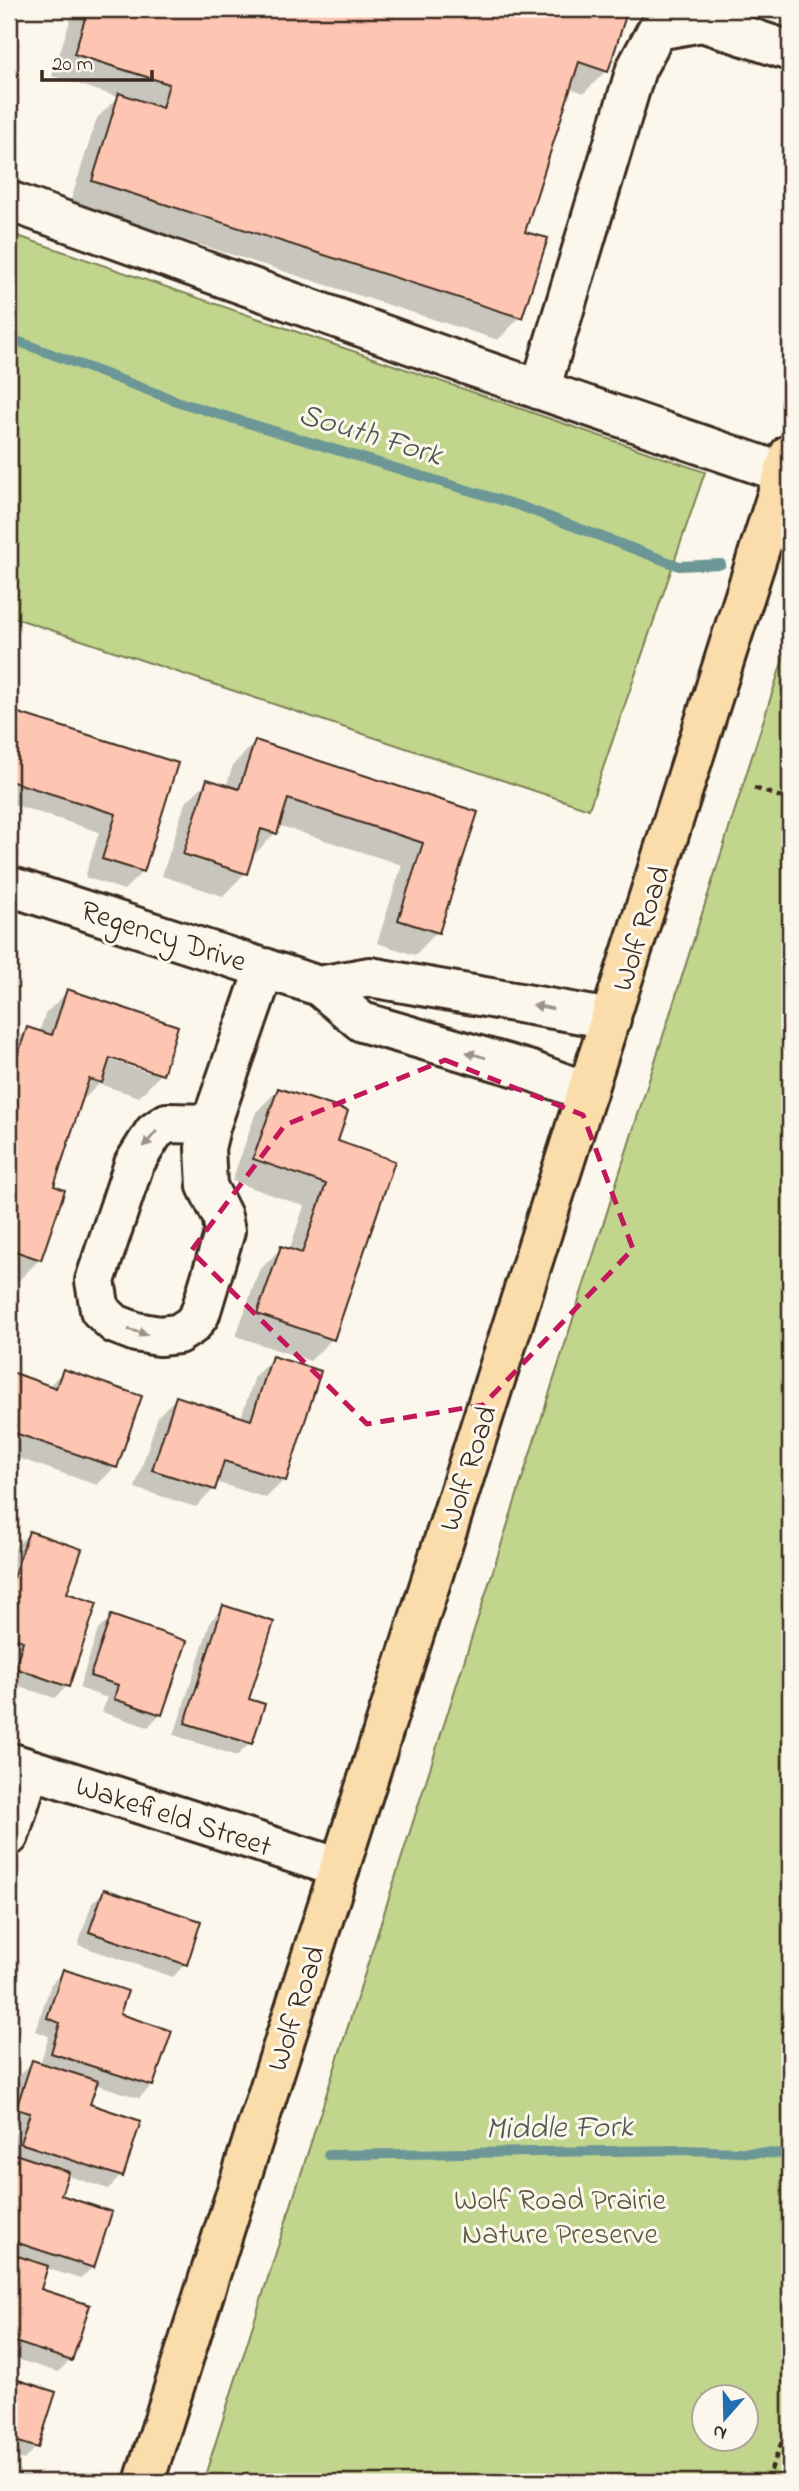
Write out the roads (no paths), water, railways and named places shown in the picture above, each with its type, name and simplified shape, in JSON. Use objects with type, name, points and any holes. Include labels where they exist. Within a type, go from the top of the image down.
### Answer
[{"type":"main road","name":"Wolf Road","points":[[144,2482],[787,463]]},
{"type":"street","points":[[540,390],[636,69],[657,30],[702,22],[790,51]]},
{"type":"street","points":[[9,201],[540,390],[787,463]]},
{"type":"street","name":"Regency Drive","points":[[9,886],[319,986],[362,1022],[531,1071],[587,1091]]},
{"type":"street","points":[[211,1124],[167,1123],[154,1132],[134,1164],[95,1281],[100,1310],[115,1324],[136,1332],[159,1336],[178,1334],[192,1325],[200,1314],[225,1231],[222,1216],[207,1186],[205,1148],[265,968]]},
{"type":"street","name":"Regency Drive","points":[[319,986],[370,977],[611,1019]]},
{"type":"street","points":[[9,1836],[19,1766]]},
{"type":"street","name":"Wakefield Street","points":[[19,1766],[340,1868]]},
{"type":"waterway","name":"South Fork","points":[[9,338],[182,403],[520,506],[679,566],[721,564]]},
{"type":"waterway","name":"Middle Fork","points":[[328,2155],[685,2150],[790,2154]]},
{"type":"park label","name":"Wolf Road Prairie Nature Preserve","points":[[560,2216]]}]
